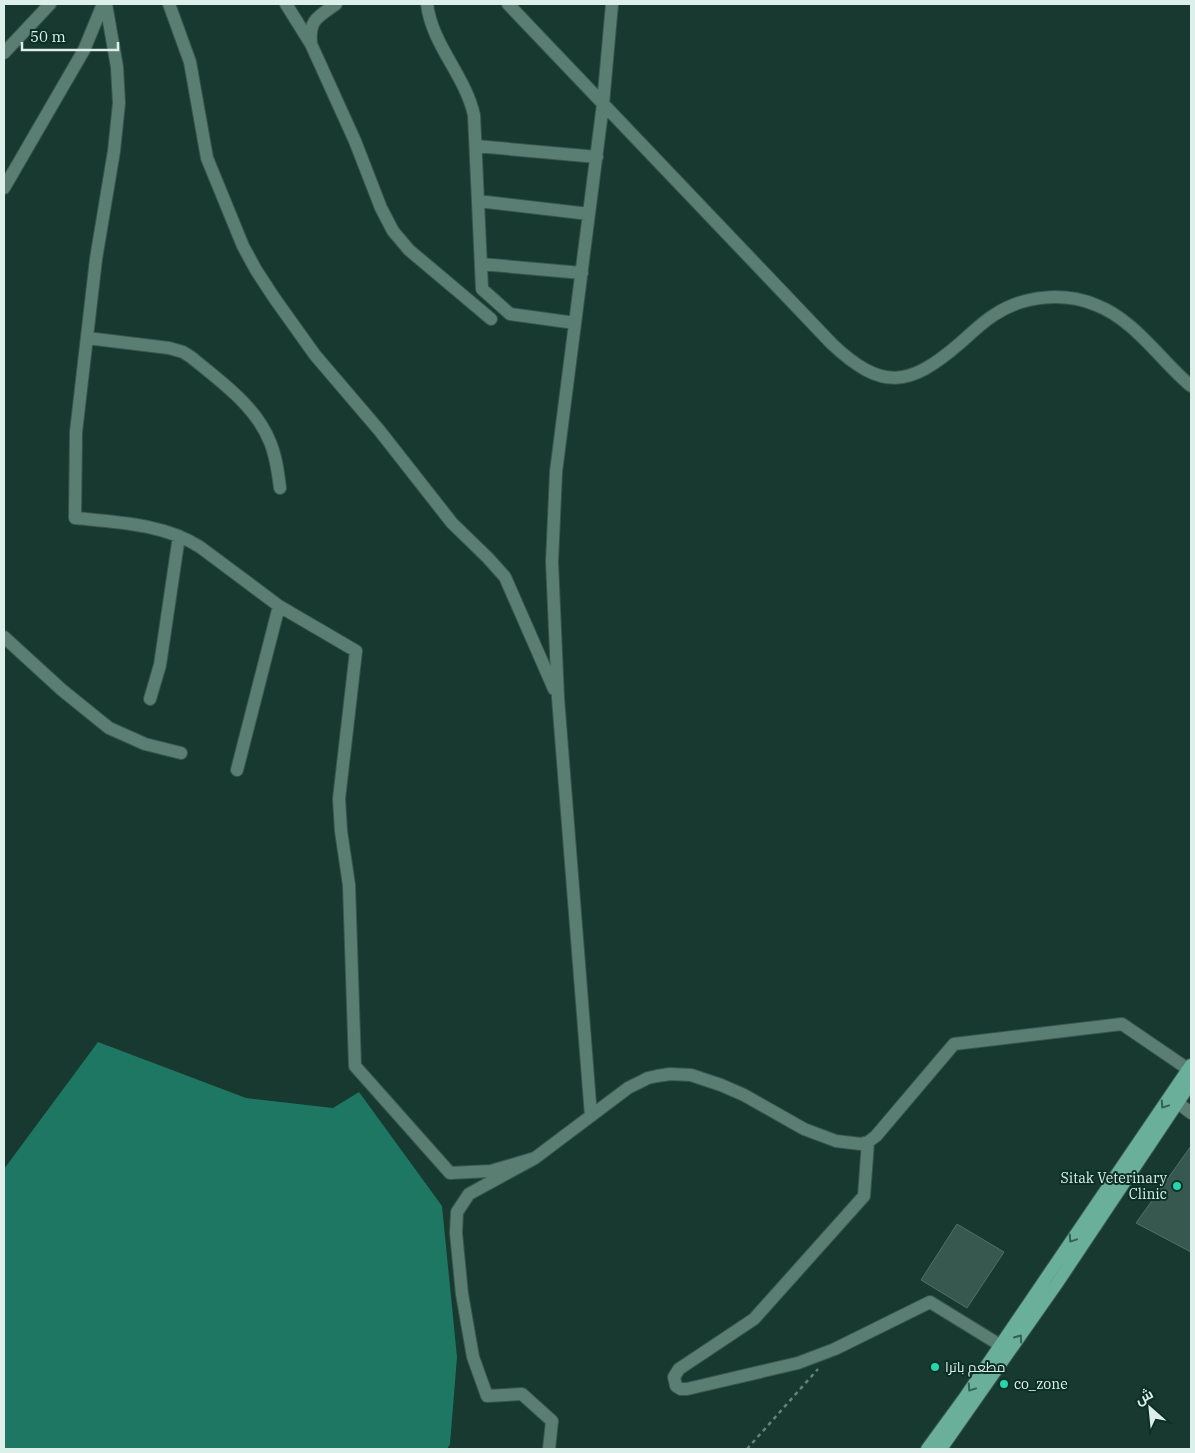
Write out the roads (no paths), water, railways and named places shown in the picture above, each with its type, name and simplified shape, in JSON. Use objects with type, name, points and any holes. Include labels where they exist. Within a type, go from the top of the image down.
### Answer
[{"type":"main road","points":[[927,1449],[1190,1067]]},
{"type":"main road","points":[[941,1449],[1191,1084]]},
{"type":"street","points":[[4,53],[50,4]]},
{"type":"street","points":[[4,188],[84,50],[105,4]]},
{"type":"street","points":[[105,4],[115,50],[119,103],[115,144],[96,259],[76,432],[75,518],[135,526],[179,536],[200,547],[279,606],[356,651],[339,799],[341,831],[349,885],[355,1066],[450,1173],[491,1171],[535,1158]]},
{"type":"street","points":[[169,4],[190,62],[206,158],[243,246],[256,270],[315,354],[379,430],[452,523],[505,577],[558,698]]},
{"type":"street","points":[[286,4],[311,44],[355,141],[381,208],[393,231],[409,250],[491,319]]},
{"type":"street","points":[[302,28],[336,4]]},
{"type":"street","points":[[426,4],[430,23],[463,84],[471,104],[476,146],[482,289],[510,314],[575,323]]},
{"type":"street","points":[[508,4],[832,344],[849,360],[866,371],[892,378],[916,374],[945,356],[986,320],[1004,308],[1029,300],[1060,298],[1085,301],[1114,314],[1191,386]]},
{"type":"street","points":[[591,1116],[558,698],[554,628],[553,542],[556,472],[597,156],[612,4]]},
{"type":"street","points":[[311,44],[311,25],[321,15]]},
{"type":"street","points":[[476,146],[597,156]]},
{"type":"street","points":[[478,201],[589,214]]},
{"type":"street","points":[[481,264],[582,273]]},
{"type":"street","points":[[87,338],[169,348],[183,352],[191,357],[239,398],[259,422],[268,436],[274,452],[280,488]]},
{"type":"street","points":[[150,699],[160,665],[179,536]]},
{"type":"street","points":[[237,770],[279,606]]},
{"type":"street","points":[[4,637],[62,690],[108,728],[132,739],[180,753]]},
{"type":"street","points":[[549,1449],[552,1420],[522,1394],[487,1396],[473,1356],[462,1294],[456,1233],[457,1212],[469,1194],[535,1158],[638,1083],[657,1076],[682,1074],[703,1078],[744,1095],[804,1129],[836,1141],[856,1145],[868,1142],[882,1130],[954,1044],[1122,1024],[1190,1067]]},
{"type":"street","points":[[1178,1103],[1191,1112]]},
{"type":"street","points":[[868,1142],[864,1196],[754,1319],[684,1365],[676,1373],[675,1383],[678,1388],[687,1389],[798,1363],[835,1349],[930,1302],[1000,1345]]},
{"type":"place","name":"Sitak Veterinary Clinic","points":[[1177,1186]]},
{"type":"place","name":"مطعم باترا","points":[[935,1367]]},
{"type":"place","name":"co_zone","points":[[1004,1384]]}]
